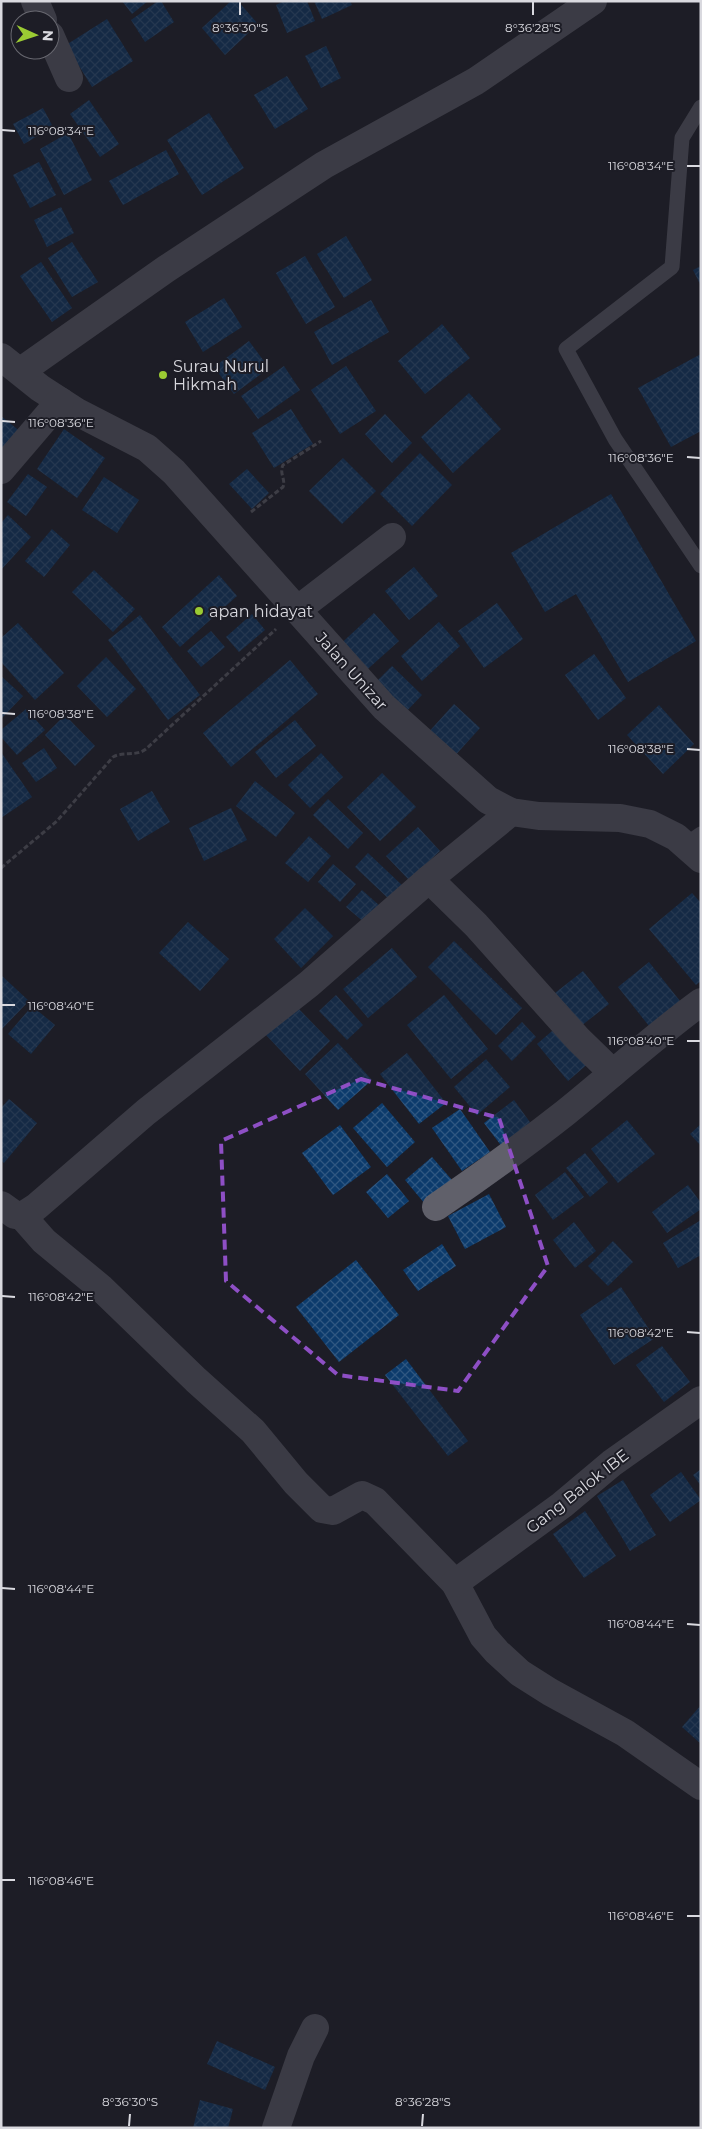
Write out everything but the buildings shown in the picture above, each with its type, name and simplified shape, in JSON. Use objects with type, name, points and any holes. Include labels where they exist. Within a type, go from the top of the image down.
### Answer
[{"type":"street","points":[[11,364],[166,269],[316,171],[476,81],[593,1]]},
{"type":"street","points":[[60,58],[69,78]]},
{"type":"street","name":"Jalan Unizar","points":[[11,364],[40,388],[77,412],[147,448],[180,478],[384,708],[488,800],[511,812],[540,816],[620,818],[643,823],[663,830],[696,846]]},
{"type":"street","points":[[1,470],[60,401]]},
{"type":"street","points":[[297,610],[392,537]]},
{"type":"street","points":[[12,1211],[36,1207],[146,1112],[309,984],[429,879],[511,812]]},
{"type":"street","points":[[429,879],[476,925],[578,1039],[613,1073]]},
{"type":"street","points":[[436,1207],[557,1119],[660,1032],[701,1002]]},
{"type":"street","points":[[12,1211],[44,1241],[101,1288],[196,1380],[247,1425],[296,1483],[322,1509],[333,1511],[362,1495],[375,1501],[404,1528],[455,1583],[483,1636],[520,1673],[550,1692],[625,1733],[701,1786]]},
{"type":"street","name":"Gang Balok IBE","points":[[455,1583],[562,1505],[612,1463],[701,1400]]},
{"type":"street","points":[[276,2128],[301,2056],[315,2028]]},
{"type":"lane","points":[[701,107],[682,138],[672,267],[566,349],[615,439],[701,566]]},
{"type":"path","points":[[227,531],[282,489],[284,481],[281,473],[282,465],[321,441]]},
{"type":"path","points":[[1,868],[57,821],[113,757],[120,754],[131,755],[146,749],[297,610]]},
{"type":"highlighted area","points":[[361,1079],[499,1118],[548,1266],[458,1391],[338,1375],[226,1281],[221,1141]]},
{"type":"place","name":"Surau Nurul Hikmah","points":[[163,375]]},
{"type":"place","name":"apan hidayat","points":[[199,611]]}]
